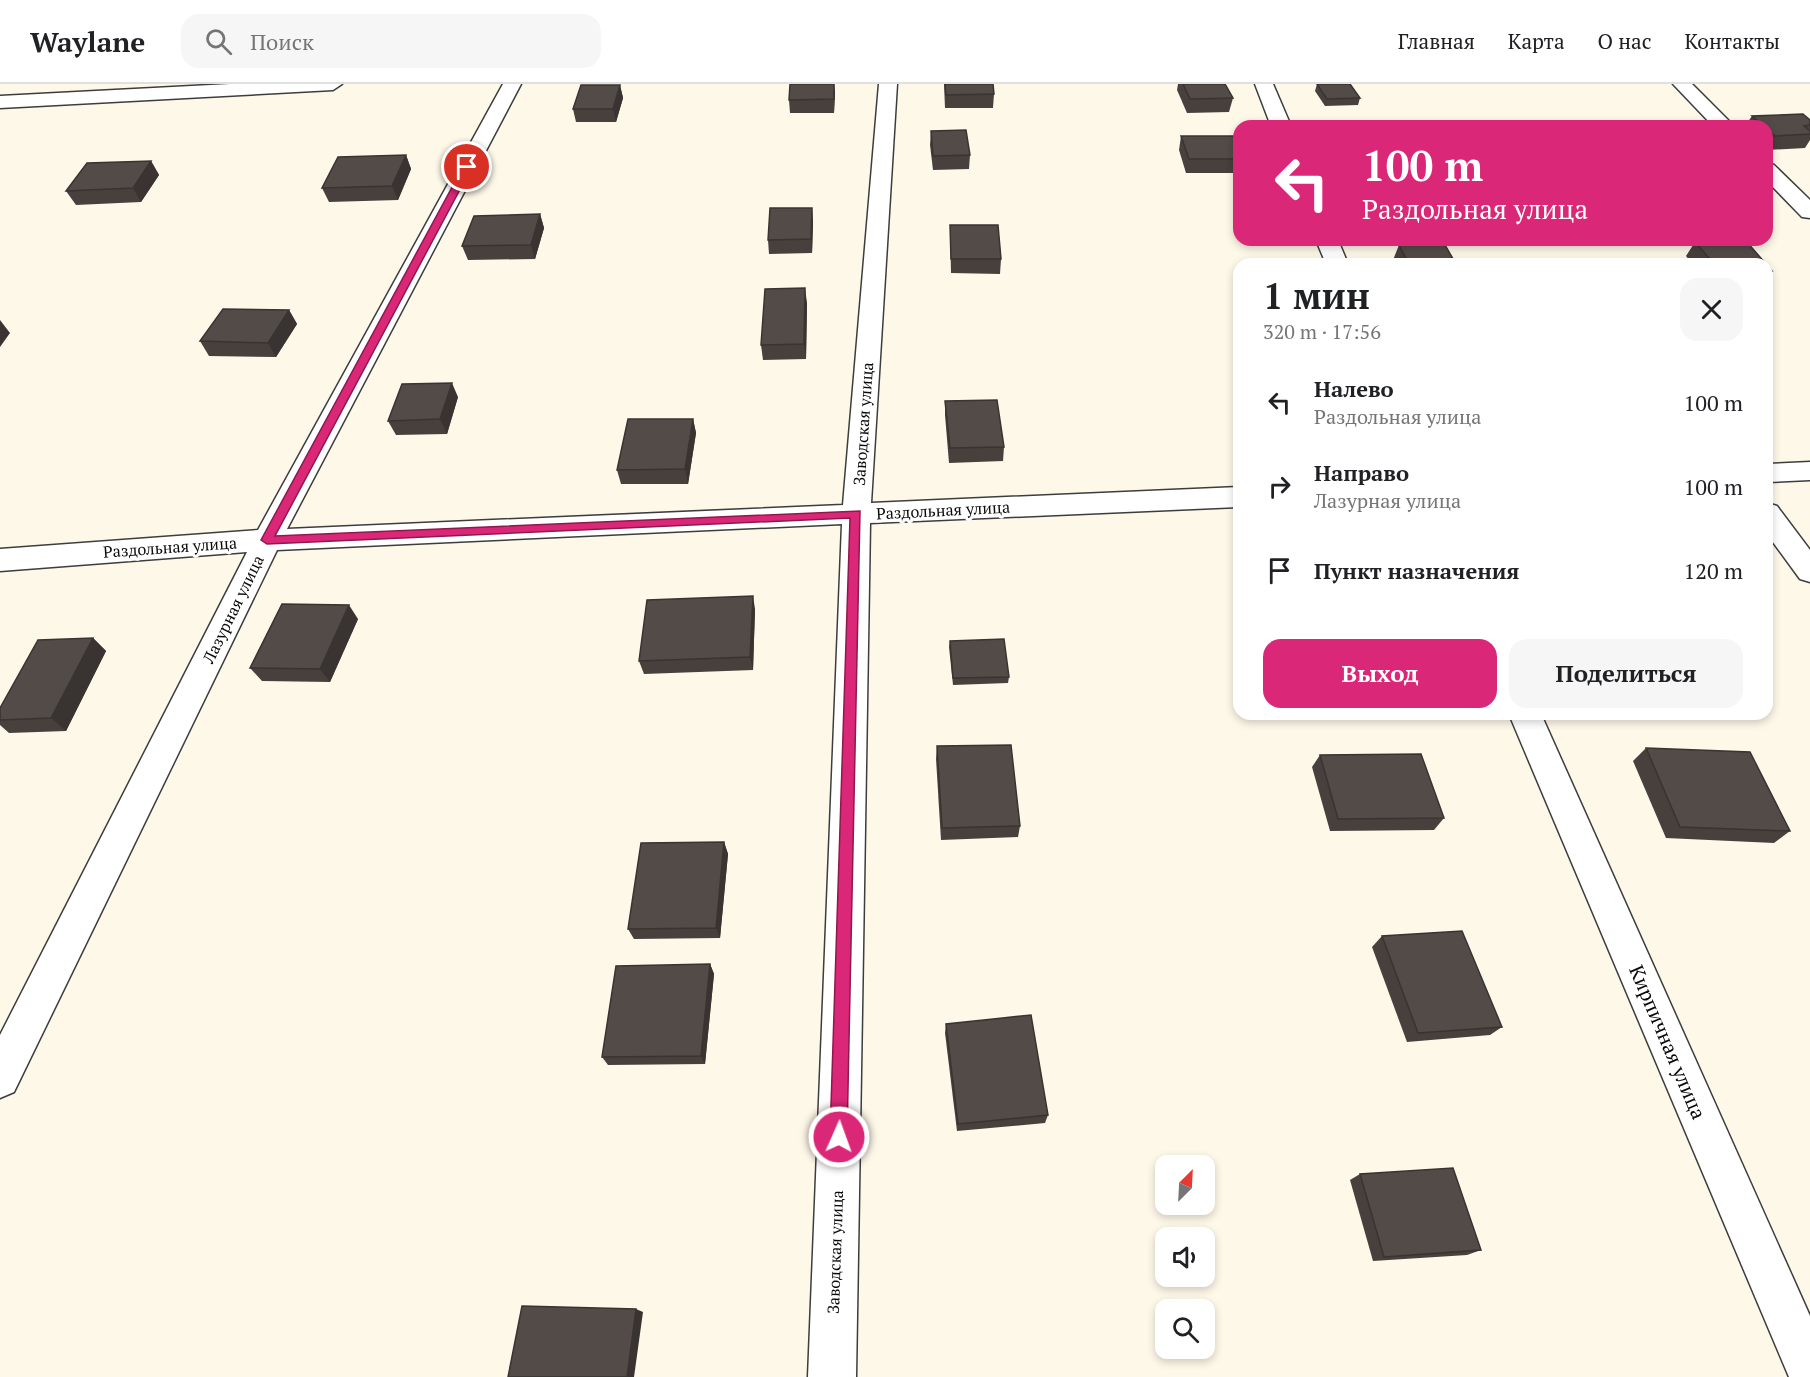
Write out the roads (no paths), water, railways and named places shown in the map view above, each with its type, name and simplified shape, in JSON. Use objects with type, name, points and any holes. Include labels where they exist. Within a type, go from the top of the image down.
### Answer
[{"type":"street","points":[[0,102],[333,84]]},
{"type":"street","name":"Лазурная улица","points":[[0,1078],[267,540],[512,84]]},
{"type":"street","name":"Заводская улица","points":[[832,1377],[856,514],[888,84]]},
{"type":"street","points":[[1264,84],[1279,120]]},
{"type":"street","points":[[1682,84],[1718,120]]},
{"type":"street","points":[[1773,175],[1810,212]]},
{"type":"street","points":[[1773,473],[1810,471]]},
{"type":"street","name":"Раздольная улица","points":[[0,560],[267,540],[1233,497]]},
{"type":"street","points":[[1773,521],[1810,572]]},
{"type":"street","name":"Кирпичная улица","points":[[1528,720],[1810,1370]]}]
